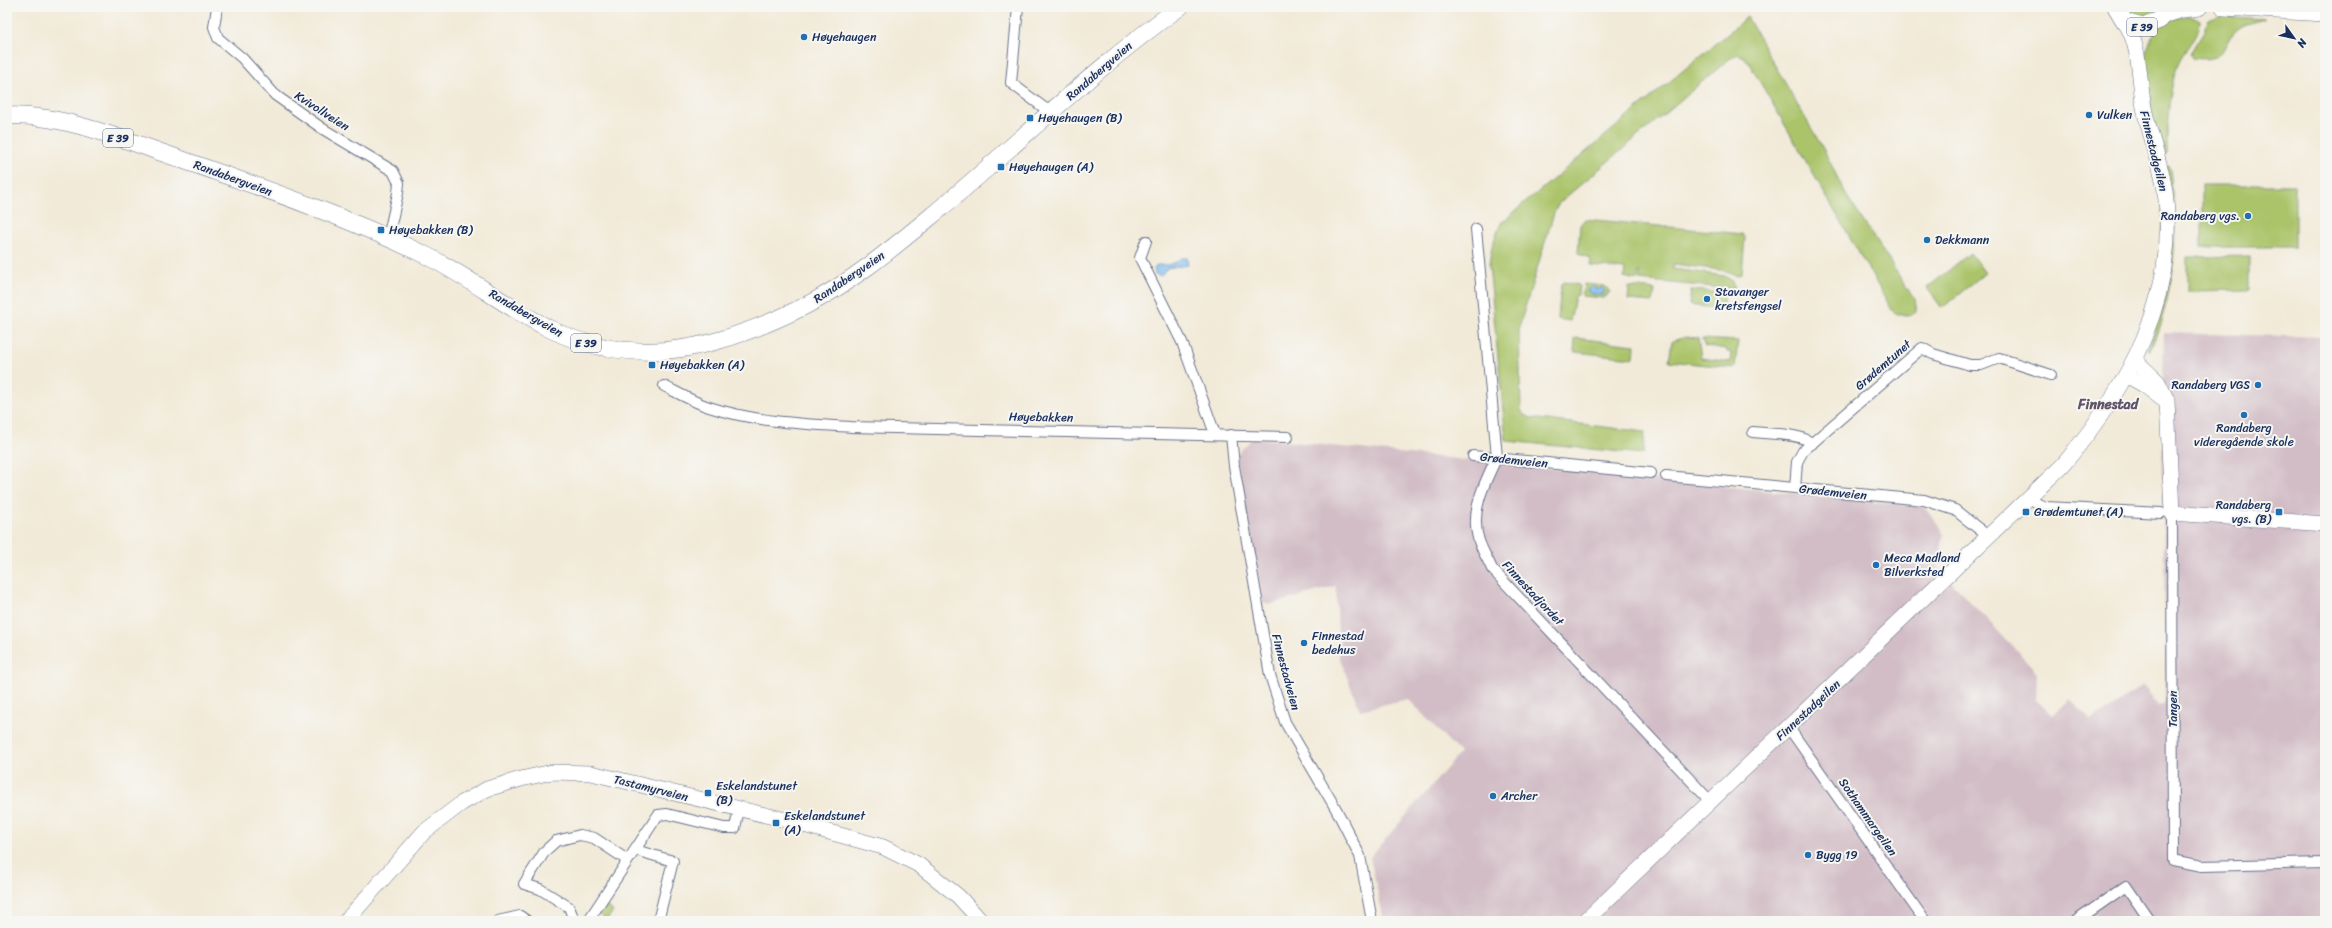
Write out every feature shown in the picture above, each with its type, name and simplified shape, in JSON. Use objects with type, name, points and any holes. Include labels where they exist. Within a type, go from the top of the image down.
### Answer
[{"type":"highway","name":"Randabergveien","points":[[7,116],[22,115],[74,125],[124,140],[276,194],[388,238],[427,256],[537,322],[575,339],[602,347],[638,352],[657,352],[691,348],[717,342],[754,329],[805,306],[843,284],[921,225],[1125,49],[1180,7]]},
{"type":"highway","name":"E 39","points":[[2118,13],[2136,27],[2162,15],[2182,9],[2199,7]]},
{"type":"highway","points":[[2224,7],[2325,13]]},
{"type":"main road","name":"Finnestadgeilen","points":[[1585,921],[1989,537],[2062,465],[2081,444],[2126,376],[2135,360],[2158,303],[2164,272],[2167,235],[2165,191],[2145,112],[2139,63],[2133,36],[2118,13]]},
{"type":"main road","name":"Finnestadgeilen","points":[[2139,63],[2143,43],[2162,15]]},
{"type":"main road","points":[[2135,360],[2163,388],[2168,405]]},
{"type":"main road","points":[[2126,376],[2153,391],[2168,405]]},
{"type":"main road","name":"Tangen","points":[[2167,513],[2168,405]]},
{"type":"main road","points":[[2167,513],[2325,524]]},
{"type":"main road","name":"Tastamyrveien","points":[[346,921],[424,832],[462,803],[487,789],[552,772],[591,773],[739,809],[883,847],[919,865],[958,896],[981,921]]},
{"type":"street","name":"Kvivollveien","points":[[217,7],[214,27],[218,38],[242,58],[275,95],[323,129],[393,171],[399,183],[388,238]]},
{"type":"street","points":[[1018,7],[1011,83],[1051,112]]},
{"type":"street","points":[[1476,229],[1498,457]]},
{"type":"street","points":[[1146,241],[1140,258],[1182,342],[1215,434],[1288,437]]},
{"type":"street","name":"Grødemtunet","points":[[1795,488],[1798,458],[1922,348],[1933,354],[1970,365],[1981,365],[1999,358],[2051,375]]},
{"type":"street","name":"Høyebakken","points":[[664,386],[707,406],[747,418],[779,422],[851,426],[1215,434]]},
{"type":"street","points":[[1753,432],[1800,437],[1809,440],[1812,444]]},
{"type":"street","name":"Finnestadveien","points":[[1231,435],[1234,466],[1270,675],[1285,722],[1336,809],[1360,856],[1372,921]]},
{"type":"street","name":"Grødemveien","points":[[1473,456],[1498,457],[1652,472]]},
{"type":"street","name":"Finnestadjordet","points":[[1498,457],[1485,482],[1477,508],[1478,539],[1492,569],[1711,802]]},
{"type":"street","name":"Grødemveien","points":[[1666,476],[1930,501],[1960,513],[1989,537]]},
{"type":"street","points":[[2030,497],[2038,504],[2046,507],[2167,513]]},
{"type":"street","name":"Tangen","points":[[2167,513],[2173,860],[2202,866],[2325,863]]},
{"type":"street","name":"Sothammargeilen","points":[[1789,728],[1925,921]]},
{"type":"street","points":[[588,921],[658,815],[667,814],[724,828],[735,828],[739,809]]},
{"type":"street","points":[[574,920],[569,907],[540,889],[524,884],[544,852],[556,842],[580,835],[594,838],[628,860]]},
{"type":"street","points":[[636,847],[642,852],[673,861],[659,921]]},
{"type":"street","points":[[2076,921],[2126,886],[2150,921]]},
{"type":"street","points":[[498,921],[520,916],[527,921]]},
{"type":"shaded area","points":[[2164,333],[2325,337],[2325,921],[1384,921],[1370,857],[1460,753],[1408,699],[1360,710],[1339,657],[1336,586],[1269,605],[1263,603],[1236,455],[1253,438],[1924,507],[1944,532],[1938,568],[2037,672],[2036,700],[2053,715],[2069,699],[2092,721],[2143,685],[2159,706],[2166,704],[2162,418]]},
{"type":"green space","points":[[2124,7],[2158,7],[2150,16],[2140,18],[2132,17]]},
{"type":"green space","points":[[2191,15],[2200,20],[2199,26],[2197,33],[2177,67],[2174,77],[2169,110],[2167,153],[2164,155],[2149,104],[2146,84],[2145,65],[2148,48],[2155,33],[2167,22]]},
{"type":"green space","points":[[2219,16],[2265,19],[2247,24],[2238,29],[2232,35],[2222,51],[2213,58],[2192,58],[2190,54],[2205,31],[2208,20],[2216,19]]},
{"type":"green space","points":[[1747,17],[1825,152],[1846,195],[1913,298],[1916,304],[1914,314],[1903,316],[1892,310],[1749,63],[1744,57],[1738,54],[1728,60],[1559,203],[1554,213],[1519,327],[1521,410],[1524,415],[1531,418],[1645,432],[1643,454],[1506,441],[1489,265],[1492,246],[1501,223]]},
{"type":"green space","points":[[2167,165],[2171,174],[2175,232],[2174,253],[2172,272],[2164,312],[2150,350],[2148,350],[2154,331]]},
{"type":"green space","name":"Randaberg vgs.","points":[[2202,185],[2295,185],[2295,247],[2202,247]]},
{"type":"green space","points":[[1585,219],[1742,234],[1745,238],[1742,274],[1736,276],[1721,270],[1673,264],[1673,269],[1725,276],[1731,280],[1735,289],[1639,280],[1640,272],[1638,272],[1637,280],[1624,277],[1625,269],[1590,266],[1591,259],[1578,253],[1580,225]]},
{"type":"green space","points":[[1970,253],[1985,273],[1942,308],[1927,288]]},
{"type":"green space","points":[[2249,256],[2249,290],[2187,291],[2187,257]]},
{"type":"green space","points":[[1564,282],[1579,285],[1578,295],[1575,296],[1570,321],[1558,319],[1561,284]]},
{"type":"green space","points":[[1584,284],[1605,286],[1610,292],[1603,298],[1582,296]]},
{"type":"green space","points":[[1629,287],[1655,290],[1653,302],[1628,300]]},
{"type":"green space","name":"Stavanger kretsfengsel","points":[[1691,290],[1724,293],[1723,309],[1689,305]]},
{"type":"green space","points":[[1686,337],[1698,338],[1701,358],[1730,362],[1731,352],[1727,352],[1727,349],[1705,346],[1702,339],[1738,341],[1735,368],[1669,361],[1672,341]]},
{"type":"green space","points":[[1575,338],[1635,345],[1634,358],[1574,352]]},
{"type":"green space","points":[[604,905],[613,911],[607,920],[598,914]]},
{"type":"water","points":[[1181,258],[1187,258],[1188,265],[1167,268],[1161,276],[1155,274],[1154,269],[1157,265],[1170,264]]},
{"type":"water","points":[[1592,287],[1597,289],[1602,288],[1605,292],[1601,295],[1589,293],[1587,290]]},
{"type":"place","name":"Høyehaugen","points":[[804,37]]},
{"type":"place","name":"Vulken","points":[[2089,115]]},
{"type":"place","name":"Høyehaugen (B)","points":[[1030,118]]},
{"type":"place","name":"Høyehaugen (A)","points":[[1001,167]]},
{"type":"place","name":"Randaberg vgs.","points":[[2248,216]]},
{"type":"place","name":"Høyebakken (B)","points":[[381,230]]},
{"type":"place","name":"Dekkmann","points":[[1927,240]]},
{"type":"place","name":"Stavanger kretsfengsel","points":[[1707,299]]},
{"type":"place","name":"Høyebakken (A)","points":[[652,365]]},
{"type":"place","name":"Randaberg VGS","points":[[2258,385]]},
{"type":"place","name":"Randaberg videregående skole","points":[[2244,415]]},
{"type":"place","name":"Grødemtunet (A)","points":[[2026,512]]},
{"type":"place","name":"Randaberg vgs. (B)","points":[[2279,512]]},
{"type":"place","name":"Meca Madland Bilverksted","points":[[1876,565]]},
{"type":"place","name":"Finnestad bedehus","points":[[1304,643]]},
{"type":"place","name":"Eskelandstunet (B)","points":[[708,793]]},
{"type":"place","name":"Archer","points":[[1493,796]]},
{"type":"place","name":"Eskelandstunet (A)","points":[[776,823]]},
{"type":"place","name":"Bygg 19","points":[[1808,855]]},
{"type":"district","name":"Finnestad","points":[[2108,404]]}]
